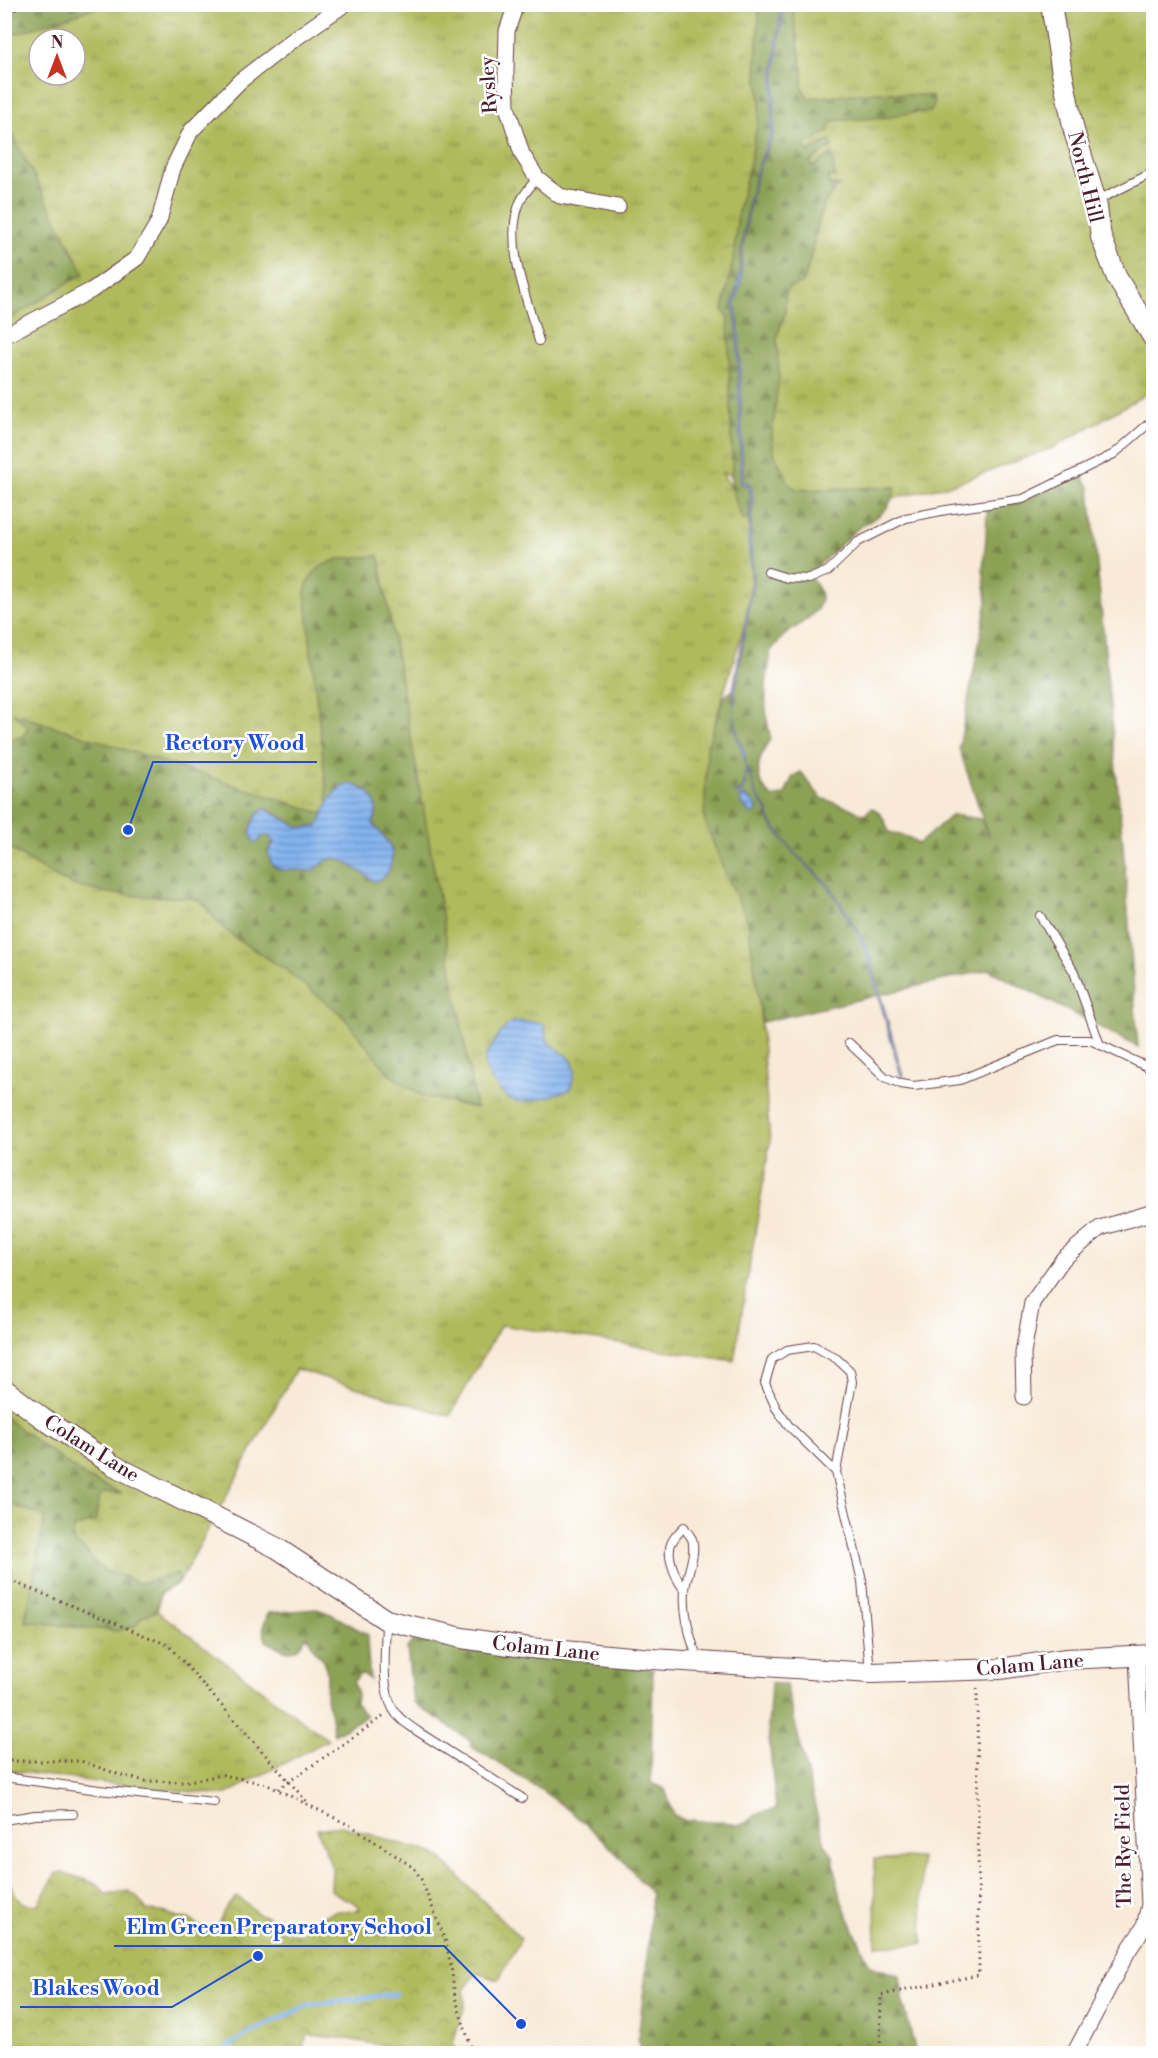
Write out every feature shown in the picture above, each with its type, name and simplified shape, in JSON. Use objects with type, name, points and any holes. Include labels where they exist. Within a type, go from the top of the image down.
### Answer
[{"type":"street","points":[[4,336],[92,290],[137,258],[159,221],[173,168],[192,131],[240,81],[345,4]]},
{"type":"street","name":"Rysley","points":[[516,4],[507,31],[507,107],[522,154],[537,178],[560,196],[618,207]]},
{"type":"street","name":"North Hill","points":[[1051,4],[1074,131],[1096,201],[1101,237],[1118,278],[1154,339]]},
{"type":"street","points":[[1024,1397],[1023,1353],[1032,1303],[1063,1259],[1100,1227],[1154,1212]]},
{"type":"street","name":"Colam Lane","points":[[4,1389],[42,1418],[113,1465],[276,1548],[386,1620],[462,1638],[530,1648],[871,1673],[1000,1669],[1066,1659],[1145,1656]]},
{"type":"street","name":"The Rye Field","points":[[1074,2054],[1128,1951],[1144,1927],[1149,1905],[1145,1656]]},
{"type":"lane","points":[[1096,201],[1154,172]]},
{"type":"lane","points":[[537,178],[519,203],[514,242],[539,341]]},
{"type":"lane","points":[[768,572],[787,579],[809,579],[828,571],[858,542],[906,518],[1023,499],[1114,454],[1154,419]]},
{"type":"lane","points":[[1040,916],[1074,972],[1100,1045]]},
{"type":"lane","points":[[849,1043],[885,1077],[901,1084],[914,1086],[960,1080],[1058,1040],[1090,1041],[1154,1070]]},
{"type":"lane","points":[[836,1472],[789,1426],[776,1408],[765,1383],[772,1359],[787,1350],[814,1346],[837,1359],[850,1371],[852,1382],[836,1472],[862,1581],[871,1673]]},
{"type":"lane","points":[[685,1590],[676,1574],[669,1548],[684,1527],[692,1540],[692,1553],[685,1590],[690,1638],[699,1662]]},
{"type":"lane","points":[[386,1620],[387,1691],[393,1710],[417,1731],[522,1798]]},
{"type":"lane","points":[[4,1777],[214,1802]]},
{"type":"lane","points":[[4,1820],[35,1815],[73,1814]]},
{"type":"path","points":[[4,16],[25,4]]},
{"type":"path","points":[[4,1578],[168,1645],[310,1805]]},
{"type":"path","points":[[880,2054],[881,1995],[979,1975],[977,1670]]},
{"type":"path","points":[[278,1789],[393,1710]]},
{"type":"path","points":[[4,1761],[81,1761],[145,1781],[182,1782],[223,1775],[266,1784],[353,1827],[414,1868],[421,1879],[445,1938],[455,1997],[474,2054]]},
{"type":"green space","points":[[5,4],[105,4],[36,27],[27,27],[27,30],[5,37]]},
{"type":"green space","points":[[5,5],[1153,5],[1153,390],[1055,447],[954,484],[893,498],[797,490],[722,473],[749,516],[751,579],[745,623],[707,749],[753,923],[770,1142],[734,1361],[501,1325],[450,1416],[296,1369],[179,1583],[161,1593],[157,1611],[328,1740],[224,1795],[5,1770]]},
{"type":"green space","points":[[758,5],[781,5],[774,69],[771,134],[757,170],[749,201],[740,256],[739,279],[733,303],[737,325],[741,482],[749,486],[751,500],[748,520],[743,520],[732,491],[731,481],[728,317],[723,310],[733,260],[738,211],[759,116],[760,100],[756,61]]},
{"type":"green space","points":[[783,5],[793,5],[803,71],[802,87],[808,98],[879,92],[930,96],[933,98],[934,105],[931,111],[893,117],[832,121],[827,133],[804,144],[808,152],[831,140],[832,147],[810,162],[813,167],[832,153],[835,177],[829,176],[828,184],[839,185],[826,201],[821,212],[804,281],[786,291],[785,313],[777,337],[779,375],[772,435],[774,453],[790,485],[797,490],[896,487],[885,510],[858,528],[810,573],[821,596],[820,603],[810,617],[786,634],[770,652],[766,714],[771,739],[762,754],[758,769],[759,777],[766,791],[773,798],[785,794],[793,776],[801,772],[821,798],[861,814],[872,808],[883,818],[889,832],[910,838],[918,844],[952,815],[981,819],[989,837],[959,748],[987,602],[983,569],[987,508],[1032,497],[1079,472],[1090,488],[1124,856],[1138,1047],[991,969],[762,1022],[748,922],[704,819],[707,749],[724,697],[733,690],[734,700],[753,582],[749,530],[753,500],[751,485],[743,481],[739,325],[735,303],[741,279],[750,201],[758,170],[773,134],[775,69]],"holes":[[[742,789],[742,797],[746,796],[755,804],[757,811],[741,803],[739,792],[736,792]]]},
{"type":"green space","points":[[5,120],[84,273],[4,322]]},
{"type":"green space","points":[[379,556],[476,1108],[422,1096],[390,1075],[342,1015],[283,968],[235,938],[221,926],[200,901],[191,898],[119,894],[77,886],[49,873],[5,845],[4,742],[23,736],[27,730],[27,726],[13,713],[324,814],[317,827],[299,827],[266,808],[259,812],[250,832],[254,842],[263,835],[269,834],[274,843],[268,852],[270,859],[338,858],[387,874],[392,852],[388,841],[373,824],[376,807],[370,794],[357,786],[340,786],[328,804],[305,592],[309,580],[324,565],[344,559]]},
{"type":"green space","points":[[5,1418],[87,1478],[122,1494],[105,1493],[100,1496],[95,1522],[75,1527],[72,1536],[74,1542],[85,1550],[97,1565],[106,1571],[138,1583],[178,1574],[179,1583],[161,1593],[157,1611],[143,1616],[135,1626],[116,1631],[25,1621],[45,1516],[5,1503]]},
{"type":"green space","points":[[317,1609],[331,1614],[368,1635],[370,1680],[360,1674],[353,1682],[357,1695],[356,1704],[366,1716],[334,1735],[326,1700],[327,1673],[324,1660],[315,1651],[307,1636],[298,1648],[290,1651],[266,1641],[263,1627],[268,1613]]},
{"type":"green space","points":[[413,1641],[653,1669],[651,1783],[665,1789],[674,1815],[686,1821],[722,1821],[736,1825],[746,1823],[756,1814],[776,1809],[768,1728],[771,1683],[786,1685],[817,1815],[825,1844],[833,1856],[841,1900],[870,1966],[900,1975],[904,2005],[916,2053],[645,2053],[638,2038],[652,1894],[622,1859],[587,1825],[555,1800],[470,1746],[472,1742],[413,1702],[407,1648]]},
{"type":"green space","points":[[342,1826],[436,1854],[521,1939],[498,1980],[477,1973],[464,1990],[465,2006],[453,2042],[458,2053],[414,2053],[348,2039],[308,2035],[303,2044],[306,2053],[5,2053],[5,1875],[17,1897],[25,1904],[38,1904],[56,1874],[62,1872],[97,1884],[106,1894],[129,1891],[147,1910],[167,1913],[177,1918],[191,1919],[206,1935],[214,1933],[225,1909],[236,1897],[259,1914],[267,1916],[276,1929],[300,1935],[327,1914],[359,1910],[359,1906],[331,1890],[332,1868],[317,1829]]},
{"type":"green space","points":[[921,1858],[923,1944],[876,1946],[874,1859]]},
{"type":"water","points":[[781,9],[783,9],[776,69],[773,135],[758,170],[750,202],[742,257],[742,279],[735,303],[739,325],[743,481],[751,485],[753,500],[750,531],[753,583],[735,691],[734,711],[733,690],[752,583],[748,541],[751,501],[749,486],[741,484],[737,325],[733,303],[739,279],[749,201],[757,170],[771,134],[774,69]]},
{"type":"water","points":[[734,713],[738,736],[745,753],[747,770],[752,778],[756,794],[768,810],[771,822],[793,851],[830,886],[868,950],[904,1080],[902,1080],[866,951],[829,887],[793,852],[770,823],[767,810],[755,794],[752,780],[746,771],[745,774],[746,765],[735,730]]},
{"type":"water","points":[[745,779],[746,784],[742,797],[746,797],[756,805],[757,811],[751,814],[741,803],[739,793],[735,793],[741,792]]},
{"type":"water","points":[[351,784],[365,790],[373,798],[376,804],[376,816],[373,824],[387,840],[392,850],[388,872],[383,878],[374,881],[338,858],[328,860],[311,871],[279,869],[272,864],[270,859],[268,852],[274,843],[269,835],[254,842],[250,832],[255,818],[262,811],[266,809],[299,827],[317,827],[333,795]]},
{"type":"water","points":[[513,1021],[538,1022],[544,1026],[548,1042],[572,1060],[575,1071],[570,1090],[521,1102],[510,1099],[497,1087],[488,1073],[485,1062],[499,1035]]},
{"type":"waterway","points":[[217,2054],[249,2033],[309,2005],[396,1994]]},
{"type":"place","name":"Rectory Wood","points":[[128,830]]},
{"type":"place","name":"Blakes Wood","points":[[258,1956]]},
{"type":"place","name":"Elm Green Preparatory School","points":[[521,2024]]}]
